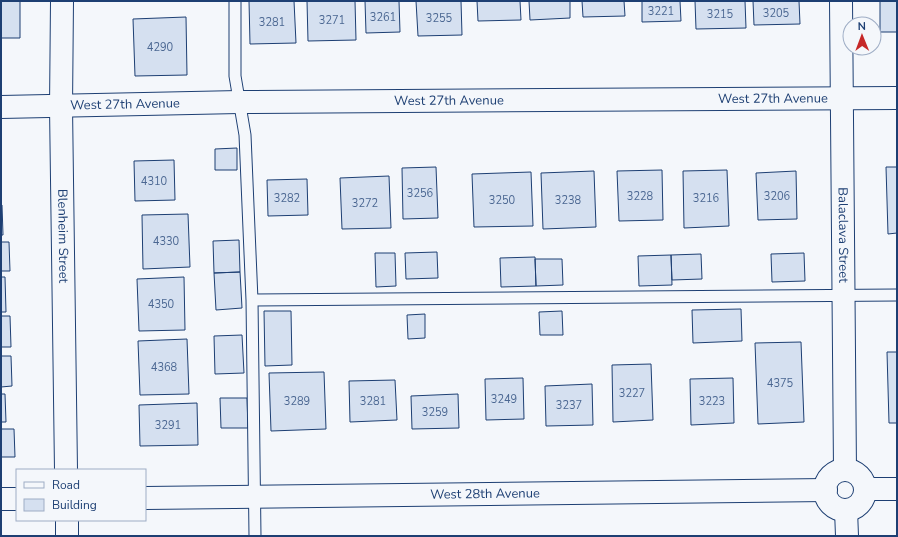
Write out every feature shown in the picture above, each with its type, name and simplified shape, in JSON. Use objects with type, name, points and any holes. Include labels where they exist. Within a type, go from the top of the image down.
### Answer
[{"type":"street","name":"Blenheim Street","points":[[62,1],[61,107],[66,469]]},
{"type":"street","name":"Balaclava Street","points":[[841,1],[845,470]]},
{"type":"street","name":"West 27th Avenue","points":[[1,108],[239,102],[897,98]]},
{"type":"street","points":[[845,470],[857,474],[861,478],[865,489],[862,501],[858,505],[846,510],[834,506],[827,496],[826,490],[829,478],[839,471],[845,470]]},
{"type":"street","points":[[865,489],[897,489]]},
{"type":"street","name":"West 28th Avenue","points":[[146,498],[826,490]]},
{"type":"street","points":[[1,499],[16,499]]},
{"type":"street","points":[[846,510],[847,536]]},
{"type":"street","points":[[67,521],[67,536]]},
{"type":"lane","points":[[235,1],[235,76],[245,135],[252,300],[255,536]]},
{"type":"lane","points":[[252,300],[897,295]]},
{"type":"building","points":[[1,1],[20,1],[20,38],[1,38]]},
{"type":"building","points":[[249,1],[294,1],[296,43],[250,44]]},
{"type":"building","points":[[307,1],[355,1],[356,40],[308,41]]},
{"type":"building","points":[[365,1],[399,1],[400,32],[366,33]]},
{"type":"building","points":[[416,1],[461,1],[462,35],[418,36]]},
{"type":"building","points":[[477,1],[520,1],[521,20],[478,21]]},
{"type":"building","points":[[529,1],[570,1],[570,18],[530,20]]},
{"type":"building","points":[[582,1],[624,1],[625,16],[583,17]]},
{"type":"building","points":[[642,1],[680,1],[681,21],[642,22]]},
{"type":"building","points":[[695,1],[745,1],[746,28],[696,29]]},
{"type":"building","points":[[753,1],[799,1],[800,24],[754,25]]},
{"type":"building","points":[[880,1],[897,1],[897,32],[882,32],[882,16],[880,16]]},
{"type":"building","points":[[186,17],[187,75],[135,76],[133,19]]},
{"type":"building","points":[[237,148],[237,170],[215,170],[215,149]]},
{"type":"building","points":[[174,160],[175,200],[135,201],[134,161]]},
{"type":"building","points":[[436,167],[438,218],[403,219],[402,168]]},
{"type":"building","points":[[886,167],[897,167],[897,233],[888,234]]},
{"type":"building","points":[[662,170],[663,220],[619,221],[617,171]]},
{"type":"building","points":[[727,170],[729,226],[684,228],[683,171]]},
{"type":"building","points":[[594,171],[596,227],[543,229],[541,173]]},
{"type":"building","points":[[796,171],[797,219],[758,220],[756,173]]},
{"type":"building","points":[[531,172],[533,226],[474,227],[472,174]]},
{"type":"building","points":[[389,176],[391,228],[342,229],[340,178]]},
{"type":"building","points":[[307,179],[308,215],[268,216],[267,180]]},
{"type":"building","points":[[2,205],[3,235],[1,235]]},
{"type":"building","points":[[188,214],[190,267],[143,269],[142,215]]},
{"type":"building","points":[[239,240],[240,272],[214,273],[213,241]]},
{"type":"building","points":[[1,242],[9,242],[10,271],[1,271]]},
{"type":"building","points":[[437,252],[438,278],[406,279],[405,253]]},
{"type":"building","points":[[375,253],[395,253],[396,286],[376,287]]},
{"type":"building","points":[[804,253],[805,281],[772,282],[771,254]]},
{"type":"building","points":[[701,254],[702,279],[672,280],[671,255]]},
{"type":"building","points":[[671,255],[672,285],[639,286],[638,256]]},
{"type":"building","points":[[535,257],[536,286],[501,287],[500,258]]},
{"type":"building","points":[[535,259],[562,259],[563,285],[536,286]]},
{"type":"building","points":[[240,272],[242,308],[216,310],[214,273]]},
{"type":"building","points":[[1,277],[5,277],[6,312],[1,312]]},
{"type":"building","points":[[184,277],[185,330],[139,331],[137,279]]},
{"type":"building","points":[[741,309],[742,341],[693,343],[692,310]]},
{"type":"building","points":[[264,311],[291,311],[292,365],[265,366]]},
{"type":"building","points":[[562,311],[563,335],[540,335],[539,312]]},
{"type":"building","points":[[425,314],[425,338],[408,339],[407,315]]},
{"type":"building","points":[[1,316],[10,316],[11,347],[1,347]]},
{"type":"building","points":[[242,335],[244,373],[215,374],[214,336]]},
{"type":"building","points":[[187,339],[189,394],[140,395],[138,341]]},
{"type":"building","points":[[801,342],[804,422],[758,424],[755,343]]},
{"type":"building","points":[[887,352],[897,352],[897,423],[889,423]]},
{"type":"building","points":[[1,356],[11,356],[12,386],[1,387]]},
{"type":"building","points":[[651,364],[653,420],[613,422],[612,365]]},
{"type":"building","points":[[324,372],[326,429],[271,431],[269,373]]},
{"type":"building","points":[[523,378],[524,419],[486,420],[485,379]]},
{"type":"building","points":[[733,378],[734,423],[691,425],[690,379]]},
{"type":"building","points":[[395,380],[397,420],[350,422],[349,381]]},
{"type":"building","points":[[592,384],[593,425],[546,426],[545,386]]},
{"type":"building","points":[[1,394],[5,394],[6,422],[1,422]]},
{"type":"building","points":[[458,394],[459,428],[412,429],[411,396]]},
{"type":"building","points":[[220,398],[247,398],[248,428],[221,428]]},
{"type":"building","points":[[197,403],[198,445],[140,446],[139,405]]},
{"type":"building","points":[[1,429],[14,429],[15,457],[1,457]]}]
